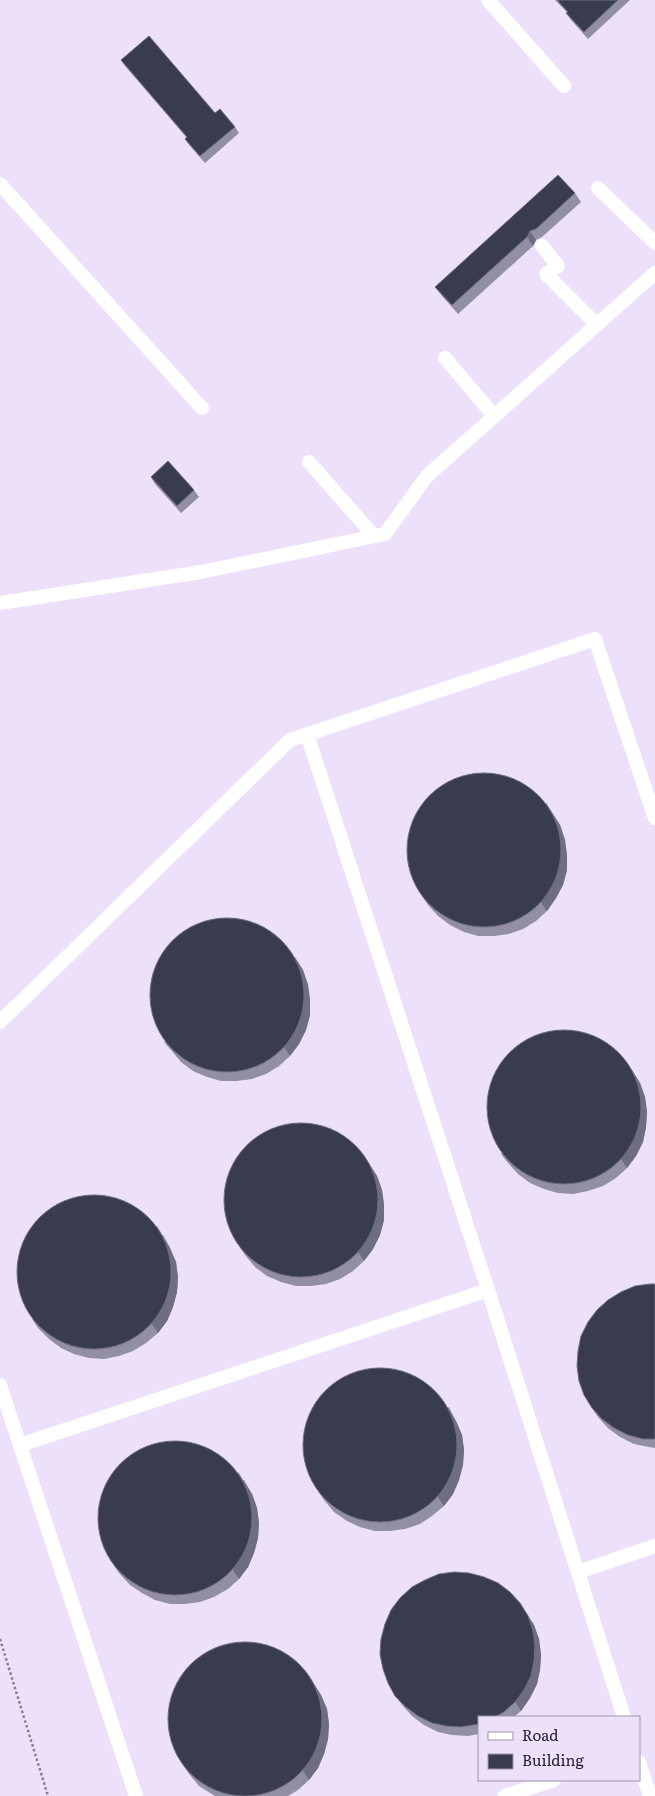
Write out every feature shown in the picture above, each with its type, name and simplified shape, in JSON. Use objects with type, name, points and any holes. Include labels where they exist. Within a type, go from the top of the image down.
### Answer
[{"type":"street","points":[[488,0],[564,86]]},
{"type":"street","points":[[0,184],[202,408]]},
{"type":"street","points":[[598,188],[655,243]]},
{"type":"street","points":[[542,246],[558,266],[546,274],[597,325]]},
{"type":"street","points":[[0,603],[201,572],[385,534],[427,476],[655,273]]},
{"type":"street","points":[[445,358],[494,416]]},
{"type":"street","points":[[309,462],[374,536]]},
{"type":"street","points":[[0,1022],[290,740],[595,639],[655,818]]},
{"type":"street","points":[[307,734],[488,1290],[624,1716]]},
{"type":"street","points":[[20,1445],[488,1290]]},
{"type":"street","points":[[0,1385],[136,1796]]},
{"type":"street","points":[[578,1572],[655,1546]]},
{"type":"street","points":[[640,1765],[650,1796]]},
{"type":"street","points":[[505,1796],[551,1781]]},
{"type":"path","points":[[0,1640],[48,1796]]},
{"type":"building","points":[[557,0],[618,0],[584,32],[566,13],[568,12]]},
{"type":"building","points":[[149,36],[215,113],[220,109],[235,127],[200,156],[185,139],[187,137],[121,60]]},
{"type":"building","points":[[558,175],[575,193],[536,229],[530,231],[527,237],[452,305],[435,287]]},
{"type":"building","points":[[168,461],[194,490],[177,506],[151,477]]},
{"type":"building","points":[[484,773],[499,774],[514,779],[539,795],[555,820],[560,835],[560,865],[555,880],[539,905],[514,921],[499,926],[484,927],[469,926],[454,921],[429,905],[413,880],[408,865],[407,850],[408,835],[413,820],[429,795],[454,779],[469,774]]},
{"type":"building","points":[[227,918],[242,919],[257,924],[282,940],[298,965],[303,980],[303,1010],[298,1025],[282,1050],[257,1066],[242,1071],[227,1072],[212,1071],[197,1066],[172,1050],[156,1025],[151,1010],[150,995],[151,980],[156,965],[172,940],[197,924],[212,919]]},
{"type":"building","points":[[564,1030],[579,1031],[594,1036],[619,1052],[635,1077],[640,1092],[640,1122],[635,1137],[619,1162],[594,1178],[579,1183],[564,1184],[549,1183],[534,1178],[509,1162],[493,1137],[488,1122],[487,1107],[488,1092],[493,1077],[509,1052],[534,1036],[549,1031]]},
{"type":"building","points":[[301,1123],[316,1124],[331,1129],[356,1145],[372,1170],[377,1185],[377,1215],[372,1230],[356,1255],[331,1271],[316,1276],[301,1277],[286,1276],[271,1271],[246,1255],[230,1230],[225,1215],[224,1200],[225,1185],[230,1170],[246,1145],[271,1129],[286,1124]]},
{"type":"building","points":[[94,1195],[109,1196],[124,1201],[149,1217],[165,1242],[170,1257],[170,1287],[165,1302],[149,1327],[124,1343],[109,1348],[94,1349],[79,1348],[64,1343],[39,1327],[23,1302],[18,1287],[17,1272],[18,1257],[23,1242],[39,1217],[64,1201],[79,1196]]},
{"type":"building","points":[[655,1284],[655,1439],[643,1439],[628,1435],[614,1428],[592,1408],[584,1395],[579,1381],[577,1366],[581,1336],[597,1310],[621,1292],[635,1286]]},
{"type":"building","points":[[380,1368],[395,1369],[410,1374],[435,1390],[451,1415],[456,1430],[456,1460],[451,1475],[435,1500],[410,1516],[395,1521],[380,1522],[365,1521],[350,1516],[325,1500],[309,1475],[304,1460],[303,1445],[304,1430],[309,1415],[325,1390],[350,1374],[365,1369]]},
{"type":"building","points":[[175,1441],[190,1442],[205,1447],[230,1463],[246,1488],[251,1503],[251,1533],[246,1548],[230,1573],[205,1589],[190,1594],[175,1595],[160,1594],[145,1589],[120,1573],[104,1548],[99,1533],[98,1518],[99,1503],[104,1488],[120,1463],[145,1447],[160,1442]]},
{"type":"building","points":[[469,1573],[498,1583],[520,1603],[528,1616],[533,1631],[534,1661],[531,1676],[524,1690],[504,1712],[497,1716],[478,1716],[478,1724],[461,1727],[446,1726],[432,1723],[418,1716],[395,1696],[383,1669],[380,1654],[381,1639],[391,1610],[412,1587],[439,1574]]},
{"type":"building","points":[[245,1642],[260,1643],[275,1648],[300,1664],[316,1689],[321,1704],[321,1734],[316,1749],[300,1774],[275,1790],[260,1795],[245,1796],[230,1795],[215,1790],[190,1774],[174,1749],[169,1734],[168,1719],[169,1704],[174,1689],[190,1664],[215,1648],[230,1643]]}]
